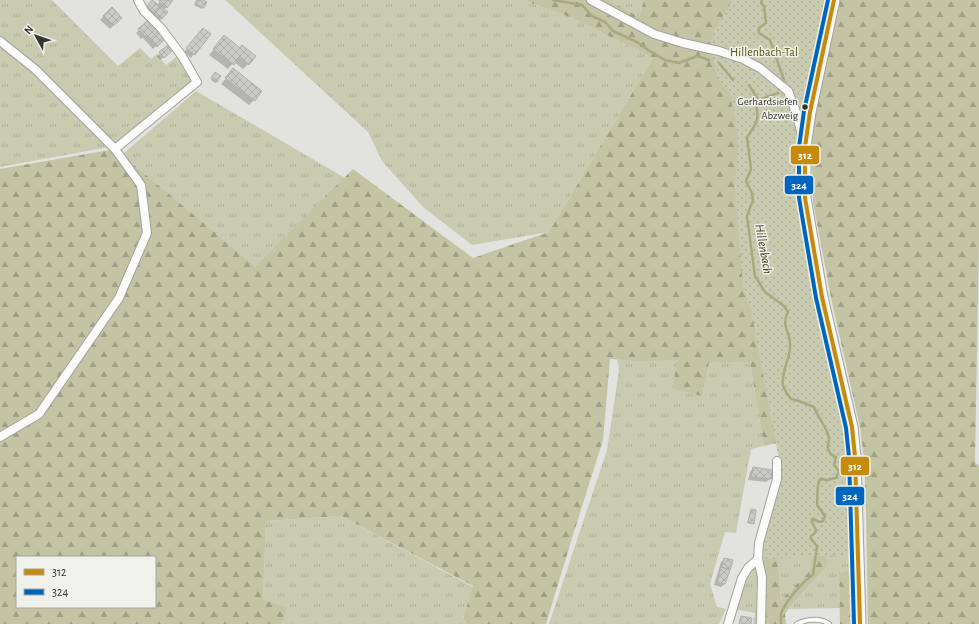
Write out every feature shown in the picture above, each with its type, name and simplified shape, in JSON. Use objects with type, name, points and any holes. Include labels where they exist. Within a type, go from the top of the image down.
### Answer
[{"type":"main road","points":[[834,0],[810,112],[805,147],[805,198],[822,297],[852,427],[854,442],[860,624]]},
{"type":"street","points":[[114,148],[197,82],[182,56],[161,28],[144,11],[138,0]]},
{"type":"street","points":[[592,0],[654,34],[683,43],[719,51],[743,59],[760,68],[788,91],[797,115],[805,147]]},
{"type":"street","points":[[0,41],[35,69],[114,148],[141,185],[147,233],[119,298],[38,414],[0,437]]},
{"type":"street","points":[[761,624],[762,577],[758,559],[759,544],[777,479],[777,461]]},
{"type":"street","points":[[728,624],[742,578],[748,568],[758,559]]},
{"type":"lane","points":[[798,624],[805,621],[823,620],[829,624]]},
{"type":"green space","points":[[0,0],[52,0],[118,66],[140,48],[151,59],[157,54],[166,65],[177,56],[194,83],[115,144],[0,37]]},
{"type":"green space","points":[[225,0],[523,0],[572,18],[653,58],[549,232],[472,245],[423,207],[382,161],[368,132]]},
{"type":"green space","points":[[523,0],[609,0],[639,17],[644,0],[979,0],[979,242],[975,462],[979,466],[979,624],[868,624],[864,459],[860,427],[831,298],[813,202],[812,166],[802,167],[849,427],[852,512],[777,443],[764,446],[750,362],[709,362],[701,396],[672,388],[678,360],[641,361],[610,359],[603,440],[546,624],[469,624],[463,619],[473,586],[341,516],[266,521],[263,600],[288,607],[282,624],[0,624],[0,169],[115,149],[255,266],[353,169],[473,258],[549,232],[653,58],[572,18]]},
{"type":"green space","points":[[609,0],[644,0],[639,17]]},
{"type":"green space","name":"Hillenbach-Tal","points":[[730,0],[831,0],[807,93],[803,125],[797,149],[798,182],[814,276],[842,409],[853,485],[854,554],[759,560],[779,460],[752,315],[743,286],[735,188],[738,136],[730,94],[717,78],[710,43],[714,32],[711,31],[715,30],[730,4]]},
{"type":"green space","points":[[0,45],[34,72],[109,147],[0,167]]},
{"type":"green space","points":[[196,91],[345,178],[255,266],[122,155]]},
{"type":"green space","points":[[617,359],[750,362],[764,446],[751,449],[736,533],[725,532],[710,584],[717,607],[726,609],[719,624],[549,624],[607,450],[619,370]]},
{"type":"green space","points":[[852,512],[855,570],[839,572],[840,608],[789,609],[828,565],[814,535],[810,571],[781,600],[777,550]]},
{"type":"green space","points":[[341,516],[473,587],[463,619],[469,624],[282,624],[288,607],[263,601],[266,521]]},
{"type":"green space","points":[[814,535],[819,535],[828,565],[785,613],[786,624],[764,624],[761,558],[777,550],[781,600],[810,571]]},
{"type":"green space","points":[[757,566],[760,577],[759,624],[753,624],[755,613],[735,609],[750,569]]},
{"type":"green space","points":[[855,570],[855,624],[840,624],[839,572]]},
{"type":"building","points":[[152,0],[160,6],[154,13],[147,6]]},
{"type":"building","points":[[161,0],[173,0],[167,8],[159,2]]},
{"type":"building","points":[[197,0],[207,2],[204,8],[195,3]]},
{"type":"building","points":[[160,6],[168,12],[162,19],[154,13]]},
{"type":"building","points":[[112,7],[122,18],[113,26],[103,16]]},
{"type":"building","points":[[147,21],[153,29],[155,27],[158,31],[150,39],[138,29]]},
{"type":"building","points":[[203,28],[211,34],[195,55],[186,48]]},
{"type":"building","points":[[158,31],[165,39],[157,47],[150,39]]},
{"type":"building","points":[[224,35],[240,48],[242,45],[256,56],[249,65],[239,57],[234,65],[213,49]]},
{"type":"building","points":[[168,45],[173,50],[164,58],[159,52]]},
{"type":"building","points":[[233,68],[262,91],[255,101],[225,78]]},
{"type":"building","points":[[215,72],[221,76],[217,82],[211,78]]},
{"type":"building","points":[[753,467],[772,470],[771,479],[751,477]]},
{"type":"building","points":[[751,509],[756,510],[754,524],[748,522]]},
{"type":"building","points":[[724,558],[733,560],[730,570],[721,567]]},
{"type":"building","points":[[721,567],[730,570],[725,584],[717,582]]},
{"type":"building","points":[[741,616],[752,618],[751,624],[739,624]]},
{"type":"waterway","points":[[553,0],[582,5],[592,16],[605,22],[613,31],[637,42],[665,60],[679,63],[697,56],[709,60]]},
{"type":"waterway","name":"Hillenbach","points":[[762,0],[761,3],[764,6],[766,23],[759,28],[759,33],[770,40],[784,80]]},
{"type":"waterway","points":[[719,63],[733,80]]},
{"type":"waterway","points":[[749,85],[759,101]]},
{"type":"waterway","name":"Hillenbach","points":[[778,93],[766,97],[758,103],[756,106],[756,123],[747,137],[751,169],[746,181],[752,193],[753,200],[747,216],[755,276],[765,292],[784,306],[788,312],[785,322],[790,348],[783,376],[784,389],[791,399],[814,407],[827,431],[829,439],[828,449],[831,454],[836,457],[834,465],[839,471],[836,478],[827,480],[820,479],[817,505],[825,516],[823,521],[820,522],[812,519],[816,530],[811,536],[811,539],[817,546],[813,575],[799,587],[786,604],[781,614],[781,624]]},
{"type":"transit line","name":"324","points":[[828,0],[804,111],[799,147],[799,198],[816,298],[846,428],[849,457],[854,624]]},
{"type":"transit line","name":"312","points":[[834,0],[810,112],[805,147],[805,198],[822,297],[852,427],[855,457],[860,624]]},
{"type":"place","name":"Gerhardsiefen Abzweig","points":[[805,107]]}]
